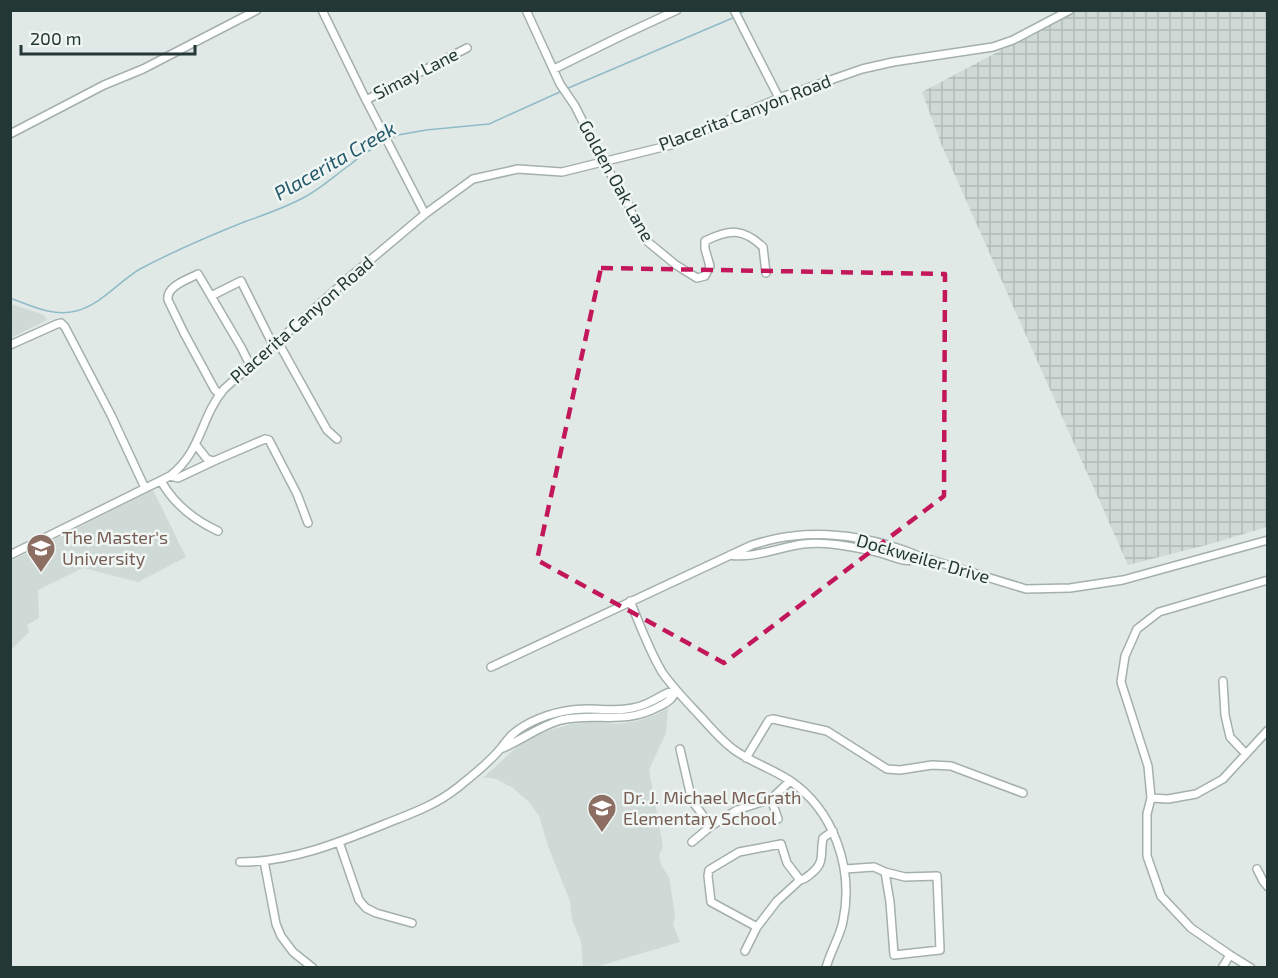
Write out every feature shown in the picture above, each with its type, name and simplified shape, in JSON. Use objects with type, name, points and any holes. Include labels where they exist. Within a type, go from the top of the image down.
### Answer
[{"type":"street","points":[[10,134],[257,10]]},
{"type":"street","points":[[322,10],[425,214]]},
{"type":"street","name":"Golden Oak Lane","points":[[526,10],[560,84],[575,106],[603,162],[627,200],[633,217],[648,242],[697,278],[705,276],[710,266],[705,241],[720,234],[742,233],[751,236],[763,247],[766,273]]},
{"type":"street","points":[[554,69],[677,10]]},
{"type":"street","points":[[734,10],[779,98]]},
{"type":"street","name":"Placerita Canyon Road","points":[[10,555],[170,476],[183,465],[196,445],[210,409],[220,394],[350,277],[425,214],[473,179],[518,169],[562,171],[671,145],[779,98],[875,66],[993,47],[1013,40],[1070,10]]},
{"type":"street","name":"Simay Lane","points":[[366,100],[467,48]]},
{"type":"street","points":[[220,394],[215,390],[167,297],[171,289],[198,274],[250,365]]},
{"type":"street","points":[[211,296],[241,281],[275,344],[327,430],[336,439]]},
{"type":"street","points":[[10,345],[48,327],[61,323],[65,327],[111,415],[145,488]]},
{"type":"street","points":[[170,476],[178,478],[265,439],[269,440],[297,494],[308,523]]},
{"type":"street","points":[[196,445],[207,459],[214,461]]},
{"type":"street","points":[[161,481],[177,503],[189,514],[218,531]]},
{"type":"street","name":"Dockweiler Drive","points":[[630,601],[729,555],[746,556],[804,544],[817,543],[857,548],[907,561],[921,558],[1026,589],[1070,588],[1123,580],[1268,540]]},
{"type":"street","points":[[1251,968],[1191,928],[1161,896],[1147,856],[1147,814],[1151,798],[1148,766],[1121,682],[1125,656],[1137,628],[1159,612],[1268,580]]},
{"type":"street","points":[[491,667],[630,601],[649,647],[676,690],[733,750],[774,771],[803,791],[816,805],[832,831],[840,848],[845,869],[846,890],[843,922],[826,968]]},
{"type":"street","points":[[1223,681],[1225,715],[1230,736],[1246,754]]},
{"type":"street","points":[[240,862],[264,861],[298,855],[339,843],[435,803],[456,789],[501,748],[509,736],[522,727],[548,716],[576,710],[624,710],[639,707],[676,690]]},
{"type":"street","points":[[746,758],[769,720],[773,718],[827,731],[887,769],[900,770],[932,765],[951,766],[1023,793]]},
{"type":"street","points":[[1151,798],[1168,799],[1196,794],[1222,779],[1268,730]]},
{"type":"street","points":[[680,749],[692,801],[711,826]]},
{"type":"street","points":[[692,842],[711,826],[737,810],[771,799],[790,781]]},
{"type":"street","points":[[771,799],[778,819]]},
{"type":"street","points":[[745,951],[757,927],[777,901],[818,867],[824,838],[832,831]]},
{"type":"street","points":[[339,843],[359,900],[366,908],[376,914],[412,923]]},
{"type":"street","points":[[757,927],[711,902],[709,870],[739,852],[782,844],[787,863],[800,880]]},
{"type":"street","points":[[264,861],[276,924],[281,936],[293,952],[313,968]]},
{"type":"street","points":[[845,869],[874,867],[905,877],[937,876],[940,950],[894,955],[885,872]]},
{"type":"street","points":[[1257,869],[1268,887]]},
{"type":"street","points":[[1222,968],[1230,956]]},
{"type":"highlighted area","points":[[601,268],[945,274],[944,496],[724,663],[537,560]]},
{"type":"shaded area","points":[[1077,10],[1267,11],[1267,527],[1128,565],[942,146],[922,92]]},
{"type":"shaded area","points":[[11,304],[44,315],[47,320],[11,338]]},
{"type":"shaded area","name":"The Master's University","points":[[153,490],[186,557],[138,582],[83,568],[38,590],[39,618],[27,625],[29,632],[11,650],[11,561]]},
{"type":"shaded area","name":"Dr. J. Michael McGrath Elementary School","points":[[668,708],[666,733],[649,770],[663,846],[659,856],[661,865],[669,877],[675,915],[673,925],[680,942],[596,967],[583,967],[581,941],[572,920],[570,901],[548,846],[539,816],[530,803],[513,788],[496,779],[483,778],[520,744],[537,734],[571,724],[592,722],[618,724],[637,721]]},
{"type":"waterway","name":"Placerita Creek","points":[[739,14],[746,10]]},
{"type":"waterway","name":"Placerita Creek","points":[[566,89],[735,17]]},
{"type":"waterway","name":"Placerita Creek","points":[[389,139],[426,130],[489,124],[562,91]]},
{"type":"waterway","name":"Placerita Creek","points":[[10,298],[51,312],[59,313],[85,308],[102,298],[132,274],[153,262],[205,238],[296,202],[385,141]]},
{"type":"place","name":"The Master's University","points":[[41,574]]},
{"type":"place","name":"Dr. J. Michael McGrath Elementary School","points":[[602,834]]}]
